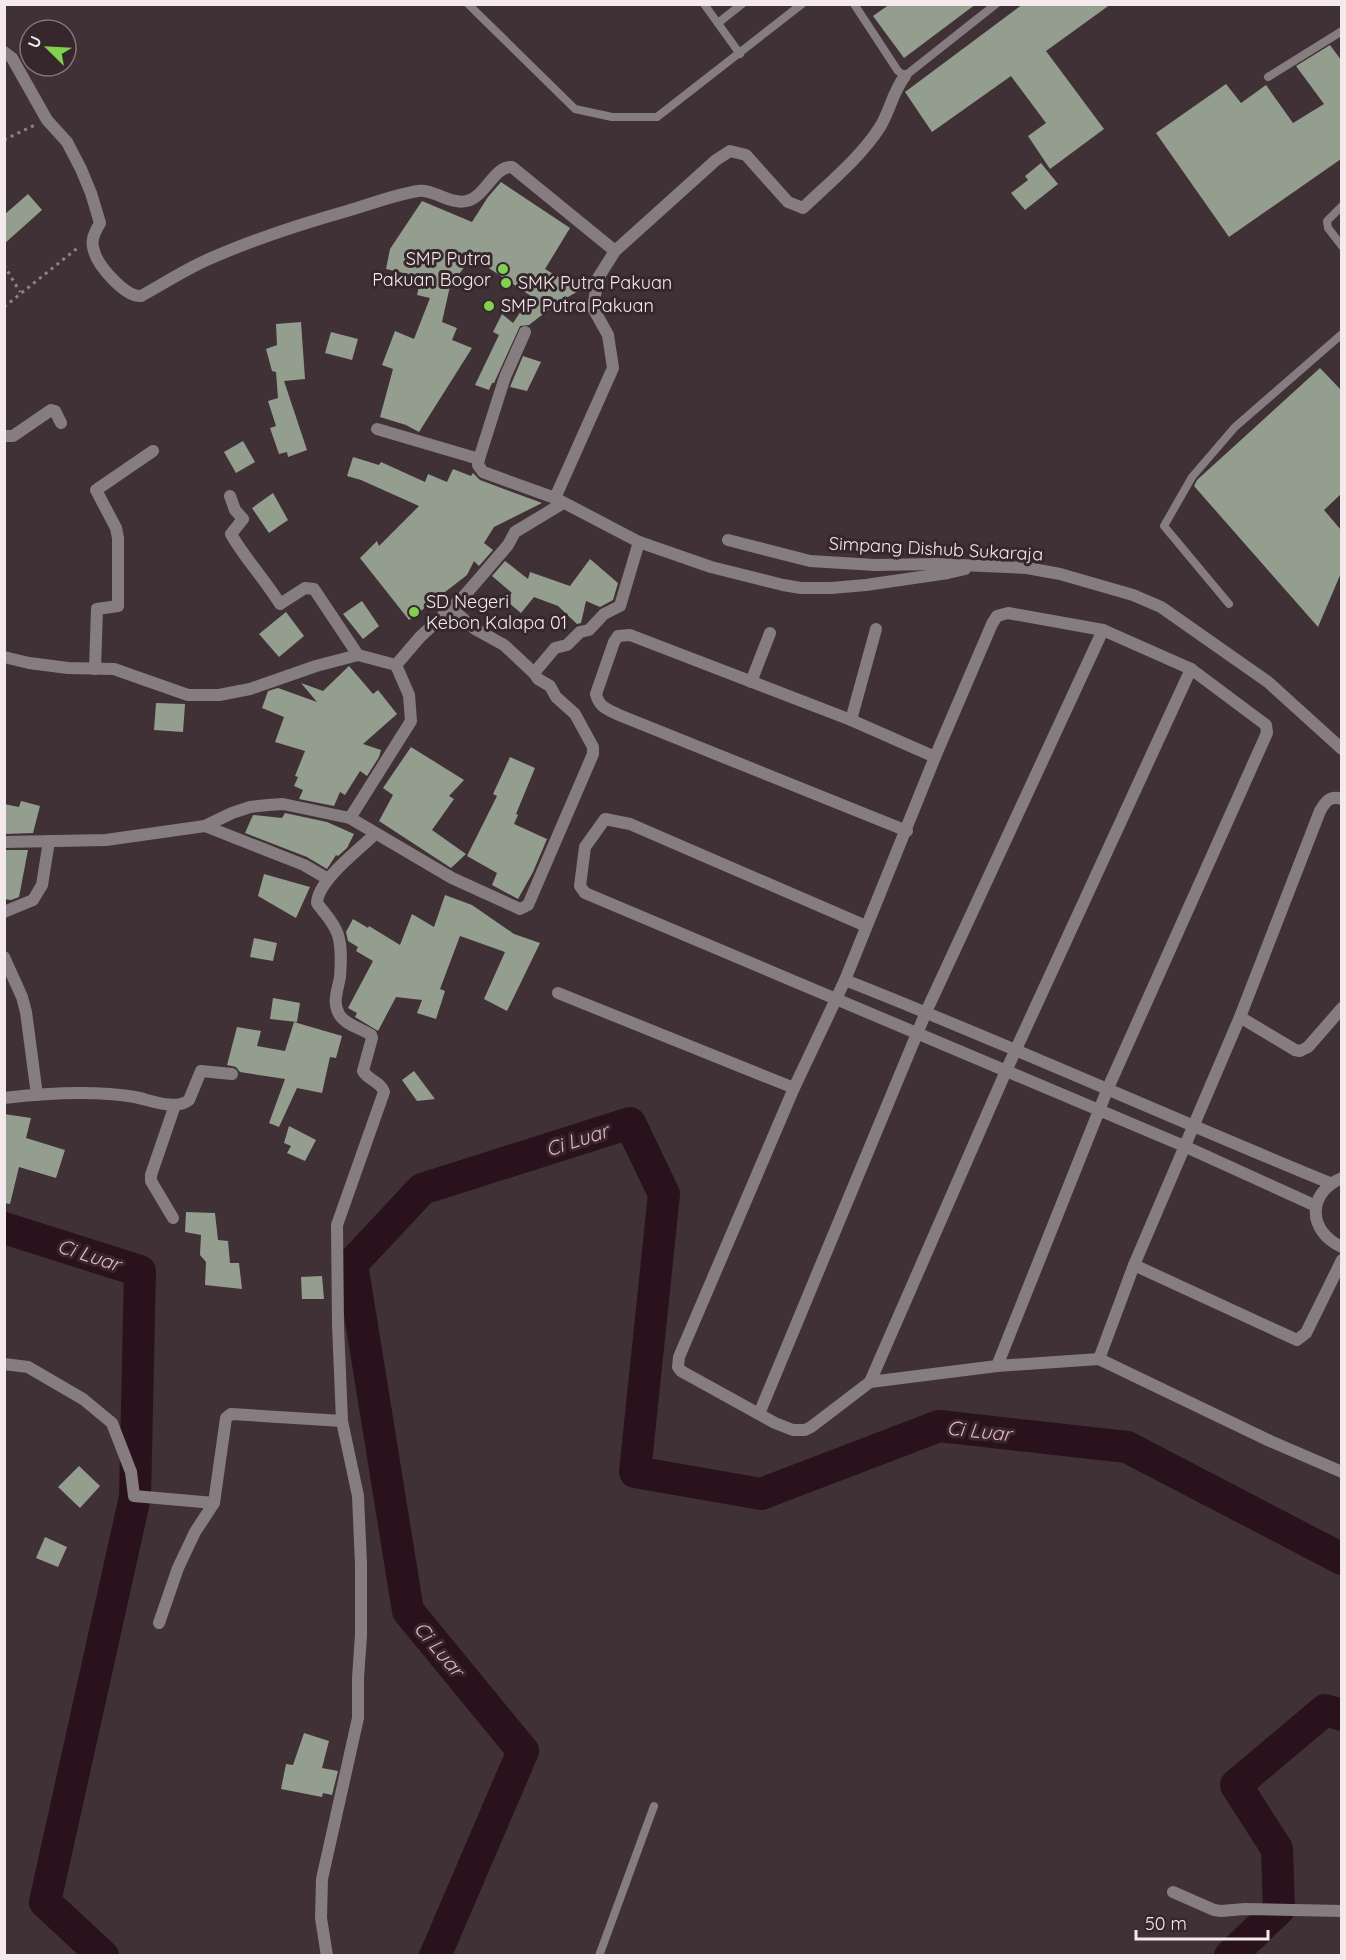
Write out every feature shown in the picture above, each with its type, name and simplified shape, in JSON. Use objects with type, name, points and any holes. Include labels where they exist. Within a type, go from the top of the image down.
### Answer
[{"type":"street","points":[[4,52],[12,58],[47,120],[67,142],[92,193],[100,223],[93,236],[94,251],[113,280],[135,297],[141,296],[209,259],[294,226],[421,191],[454,201],[468,201],[485,189],[502,169],[509,166],[615,251]]},
{"type":"street","points":[[396,664],[420,637],[465,595],[508,545],[515,532],[559,501],[613,368],[608,335],[593,308],[598,278],[615,251],[730,150],[746,155],[788,202],[803,208],[866,147],[884,119],[905,76]]},
{"type":"street","points":[[525,332],[505,377],[479,459],[478,465],[483,472],[559,501],[639,542],[711,567],[801,588],[866,585],[948,573],[975,566]]},
{"type":"street","points":[[4,436],[13,436],[51,410],[55,411],[61,423]]},
{"type":"street","points":[[377,429],[479,459]]},
{"type":"street","points":[[95,669],[97,609],[118,606],[116,528],[96,490],[153,451]]},
{"type":"street","points":[[230,496],[235,510],[243,519],[231,534],[240,552],[270,588],[280,604],[305,588],[314,589],[358,655]]},
{"type":"street","name":"Simpang Dishub Sukaraja","points":[[728,540],[810,561],[876,565],[937,564],[1027,568],[1060,574],[1133,595],[1161,608],[1268,682],[1341,749]]},
{"type":"street","points":[[534,673],[555,648],[567,645],[580,632],[589,630],[604,614],[620,606],[639,542]]},
{"type":"street","points":[[4,842],[106,840],[205,826],[232,813],[283,804],[350,818],[452,878],[520,909],[528,905],[593,754],[593,747],[575,714],[556,697],[550,686],[538,678],[504,645],[475,628],[451,608]]},
{"type":"street","points":[[997,1366],[1108,1088],[1267,738],[1266,725],[1191,669],[1103,630],[1008,613],[997,616],[935,757],[845,980],[794,1088],[678,1362],[678,1367],[681,1371],[759,1414],[793,1430],[805,1430],[870,1382],[997,1366],[1099,1359],[1341,1473]]},
{"type":"street","points":[[851,720],[876,629]]},
{"type":"street","points":[[759,1414],[926,1012],[1103,630]]},
{"type":"street","points":[[751,682],[770,633]]},
{"type":"street","points":[[907,831],[619,715],[602,706],[597,701],[596,693],[614,642],[618,636],[630,635],[851,720],[935,757]]},
{"type":"street","points":[[4,657],[68,668],[114,669],[188,695],[219,695],[250,689],[290,674],[358,655],[396,664]]},
{"type":"street","points":[[350,818],[411,721],[409,695],[396,664]]},
{"type":"street","points":[[870,1382],[1006,1071],[1191,669]]},
{"type":"street","points":[[1099,1359],[1134,1265],[1240,1017],[1320,811],[1330,799],[1335,797],[1341,799]]},
{"type":"street","points":[[866,926],[630,824],[604,819],[585,847],[580,886],[585,893],[1184,1146],[1316,1206]]},
{"type":"street","points":[[205,826],[304,865],[328,879]]},
{"type":"street","points":[[327,1956],[321,1918],[322,1879],[358,1718],[361,1635],[358,1496],[342,1421],[337,1225],[384,1092],[382,1087],[366,1076],[363,1071],[371,1035],[344,1019],[336,1006],[341,964],[338,933],[317,903],[319,893],[328,879],[375,834]]},
{"type":"street","points":[[4,912],[33,900],[42,885],[49,841]]},
{"type":"street","points":[[4,957],[22,997],[26,1012],[37,1095]]},
{"type":"street","points":[[845,980],[1108,1088],[1192,1126],[1336,1180],[1321,1193],[1316,1206],[1318,1225],[1329,1241],[1341,1247]]},
{"type":"street","points":[[558,993],[794,1088]]},
{"type":"street","points":[[1240,1017],[1294,1050],[1300,1051],[1308,1047],[1341,1008]]},
{"type":"street","points":[[4,1098],[85,1093],[110,1094],[175,1105],[189,1100],[201,1071],[232,1074]]},
{"type":"street","points":[[172,1218],[151,1181],[151,1175],[175,1105]]},
{"type":"street","points":[[1134,1265],[1297,1340],[1305,1333],[1341,1260]]},
{"type":"street","points":[[4,1364],[28,1367],[83,1399],[112,1423],[131,1472],[134,1496],[208,1502]]},
{"type":"street","points":[[159,1623],[178,1568],[208,1502],[228,1415],[241,1413],[342,1421]]},
{"type":"street","points":[[1173,1892],[1214,1910],[1341,1911]]},
{"type":"lane","points":[[468,4],[575,109],[612,117],[657,117],[802,4]]},
{"type":"lane","points":[[704,4],[740,54]]},
{"type":"lane","points":[[718,23],[742,4]]},
{"type":"lane","points":[[854,4],[898,71],[905,76],[996,4]]},
{"type":"lane","points":[[1268,77],[1341,31]]},
{"type":"lane","points":[[1341,206],[1327,221],[1328,228],[1341,246]]},
{"type":"lane","points":[[1229,604],[1164,526],[1192,477],[1235,427],[1341,334]]},
{"type":"lane","points":[[599,1956],[654,1806]]},
{"type":"path","points":[[4,140],[47,120]]},
{"type":"path","points":[[4,307],[93,236]]},
{"type":"path","points":[[4,265],[21,292]]},
{"type":"building","points":[[890,4],[976,4],[904,58],[873,16]]},
{"type":"building","points":[[1023,4],[1111,4],[1046,51],[1104,129],[1050,169],[1028,136],[1046,123],[1011,76],[932,132],[905,92]]},
{"type":"building","points":[[1330,45],[1341,60],[1341,159],[1229,237],[1156,133],[1226,84],[1241,103],[1266,85],[1293,123],[1324,104],[1296,66]]},
{"type":"building","points":[[1041,163],[1058,184],[1025,210],[1011,193],[1028,180],[1025,176]]},
{"type":"building","points":[[501,182],[570,228],[545,269],[580,290],[556,304],[529,325],[520,326],[489,390],[475,385],[499,335],[493,332],[502,314],[513,323],[531,296],[472,257],[450,286],[442,322],[457,328],[452,340],[472,348],[419,432],[406,425],[380,417],[393,369],[382,365],[395,331],[414,339],[430,298],[417,295],[421,277],[386,269],[390,249],[422,201],[472,222]]},
{"type":"building","points":[[28,194],[42,210],[4,244],[4,215]]},
{"type":"building","points":[[301,322],[305,379],[284,381],[307,450],[288,457],[287,452],[279,454],[270,428],[276,426],[268,401],[278,398],[276,372],[272,371],[266,349],[277,345],[276,324]]},
{"type":"building","points":[[331,332],[358,339],[352,360],[325,353]]},
{"type":"building","points":[[523,356],[541,362],[527,391],[510,387]]},
{"type":"building","points":[[1320,368],[1341,390],[1341,494],[1324,510],[1341,530],[1341,573],[1318,627],[1194,486],[1197,480]]},
{"type":"building","points":[[243,441],[255,462],[236,473],[224,452]]},
{"type":"building","points":[[353,457],[379,465],[381,462],[425,482],[428,474],[447,482],[453,469],[471,476],[473,473],[480,480],[542,503],[494,527],[484,543],[493,550],[479,566],[474,561],[467,575],[409,620],[360,558],[377,541],[379,546],[419,506],[347,476]]},
{"type":"building","points":[[273,493],[288,520],[269,533],[252,508]]},
{"type":"building","points":[[590,559],[618,583],[613,600],[600,607],[586,601],[581,623],[577,624],[558,606],[534,597],[521,613],[504,599],[512,593],[492,576],[505,561],[528,579],[530,572],[570,586]]},
{"type":"building","points":[[362,601],[379,626],[363,639],[343,614]]},
{"type":"building","points":[[286,612],[304,636],[279,657],[259,634]]},
{"type":"building","points":[[349,666],[373,694],[378,690],[397,714],[363,744],[381,750],[379,757],[367,776],[360,771],[345,795],[340,792],[334,806],[299,799],[303,790],[294,786],[298,777],[295,776],[305,751],[275,742],[284,717],[262,708],[268,691],[278,688],[317,702],[301,683],[323,691]]},
{"type":"building","points":[[156,703],[185,704],[183,732],[154,730]]},
{"type":"building","points":[[411,747],[464,780],[449,796],[454,799],[432,830],[466,854],[451,868],[379,821],[393,795],[383,788]]},
{"type":"building","points":[[510,757],[535,768],[514,824],[547,839],[518,899],[492,885],[497,873],[467,856],[497,796],[493,794]]},
{"type":"building","points":[[21,801],[40,806],[33,833],[4,834],[4,804],[19,807]]},
{"type":"building","points":[[285,813],[327,822],[354,834],[347,848],[338,856],[336,855],[327,869],[307,857],[245,833],[253,815],[282,818]]},
{"type":"building","points":[[4,850],[28,850],[19,897],[11,900],[4,899]]},
{"type":"building","points":[[264,874],[310,887],[296,918],[258,896]]},
{"type":"building","points":[[445,895],[472,905],[514,934],[540,943],[507,1011],[484,999],[505,952],[460,936],[440,989],[445,991],[436,1019],[417,1013],[422,1000],[396,997],[378,1031],[355,1017],[357,1013],[348,1008],[373,961],[356,951],[358,947],[348,941],[346,932],[353,919],[400,945],[412,914],[434,927]]},
{"type":"building","points":[[254,938],[277,943],[273,961],[250,957]]},
{"type":"building","points":[[273,998],[300,1003],[297,1022],[270,1019]]},
{"type":"building","points":[[294,1022],[342,1036],[336,1058],[330,1057],[322,1093],[297,1088],[279,1127],[269,1123],[285,1079],[240,1072],[236,1067],[227,1065],[237,1027],[261,1031],[257,1046],[285,1051]]},
{"type":"building","points":[[414,1071],[435,1099],[417,1101],[402,1080]]},
{"type":"building","points":[[4,1114],[31,1118],[26,1138],[65,1150],[56,1178],[19,1167],[10,1204],[4,1203]]},
{"type":"building","points":[[289,1126],[316,1140],[305,1161],[287,1153],[291,1146],[284,1143]]},
{"type":"building","points":[[186,1212],[215,1213],[218,1240],[228,1241],[230,1263],[239,1263],[242,1289],[205,1285],[206,1262],[200,1255],[201,1235],[185,1232]]},
{"type":"building","points":[[322,1276],[324,1299],[302,1299],[301,1277]]},
{"type":"building","points":[[79,1466],[100,1486],[80,1508],[58,1487]]},
{"type":"building","points":[[45,1537],[67,1547],[58,1567],[36,1558]]},
{"type":"building","points":[[304,1733],[329,1741],[322,1768],[338,1771],[332,1795],[323,1793],[322,1797],[281,1789],[286,1764],[293,1765]]},
{"type":"waterway","name":"Ci Luar","points":[[435,1956],[523,1751],[408,1611],[352,1264],[422,1189],[630,1123],[664,1194],[635,1472],[761,1494],[939,1426],[1127,1447],[1342,1559]]},
{"type":"waterway","name":"Ci Luar","points":[[4,1228],[140,1271],[135,1497],[45,1902],[103,1956]]},
{"type":"waterway","name":"Ci Luar","points":[[1230,1956],[1279,1909],[1277,1849],[1236,1785],[1325,1710],[1342,1715]]},
{"type":"place","name":"SMP Putra Pakuan Bogor","points":[[503,269]]},
{"type":"place","name":"SMK Putra Pakuan","points":[[506,283]]},
{"type":"place","name":"SMP Putra Pakuan","points":[[489,306]]},
{"type":"place","name":"SD Negeri Kebon Kalapa 01","points":[[414,612]]}]
